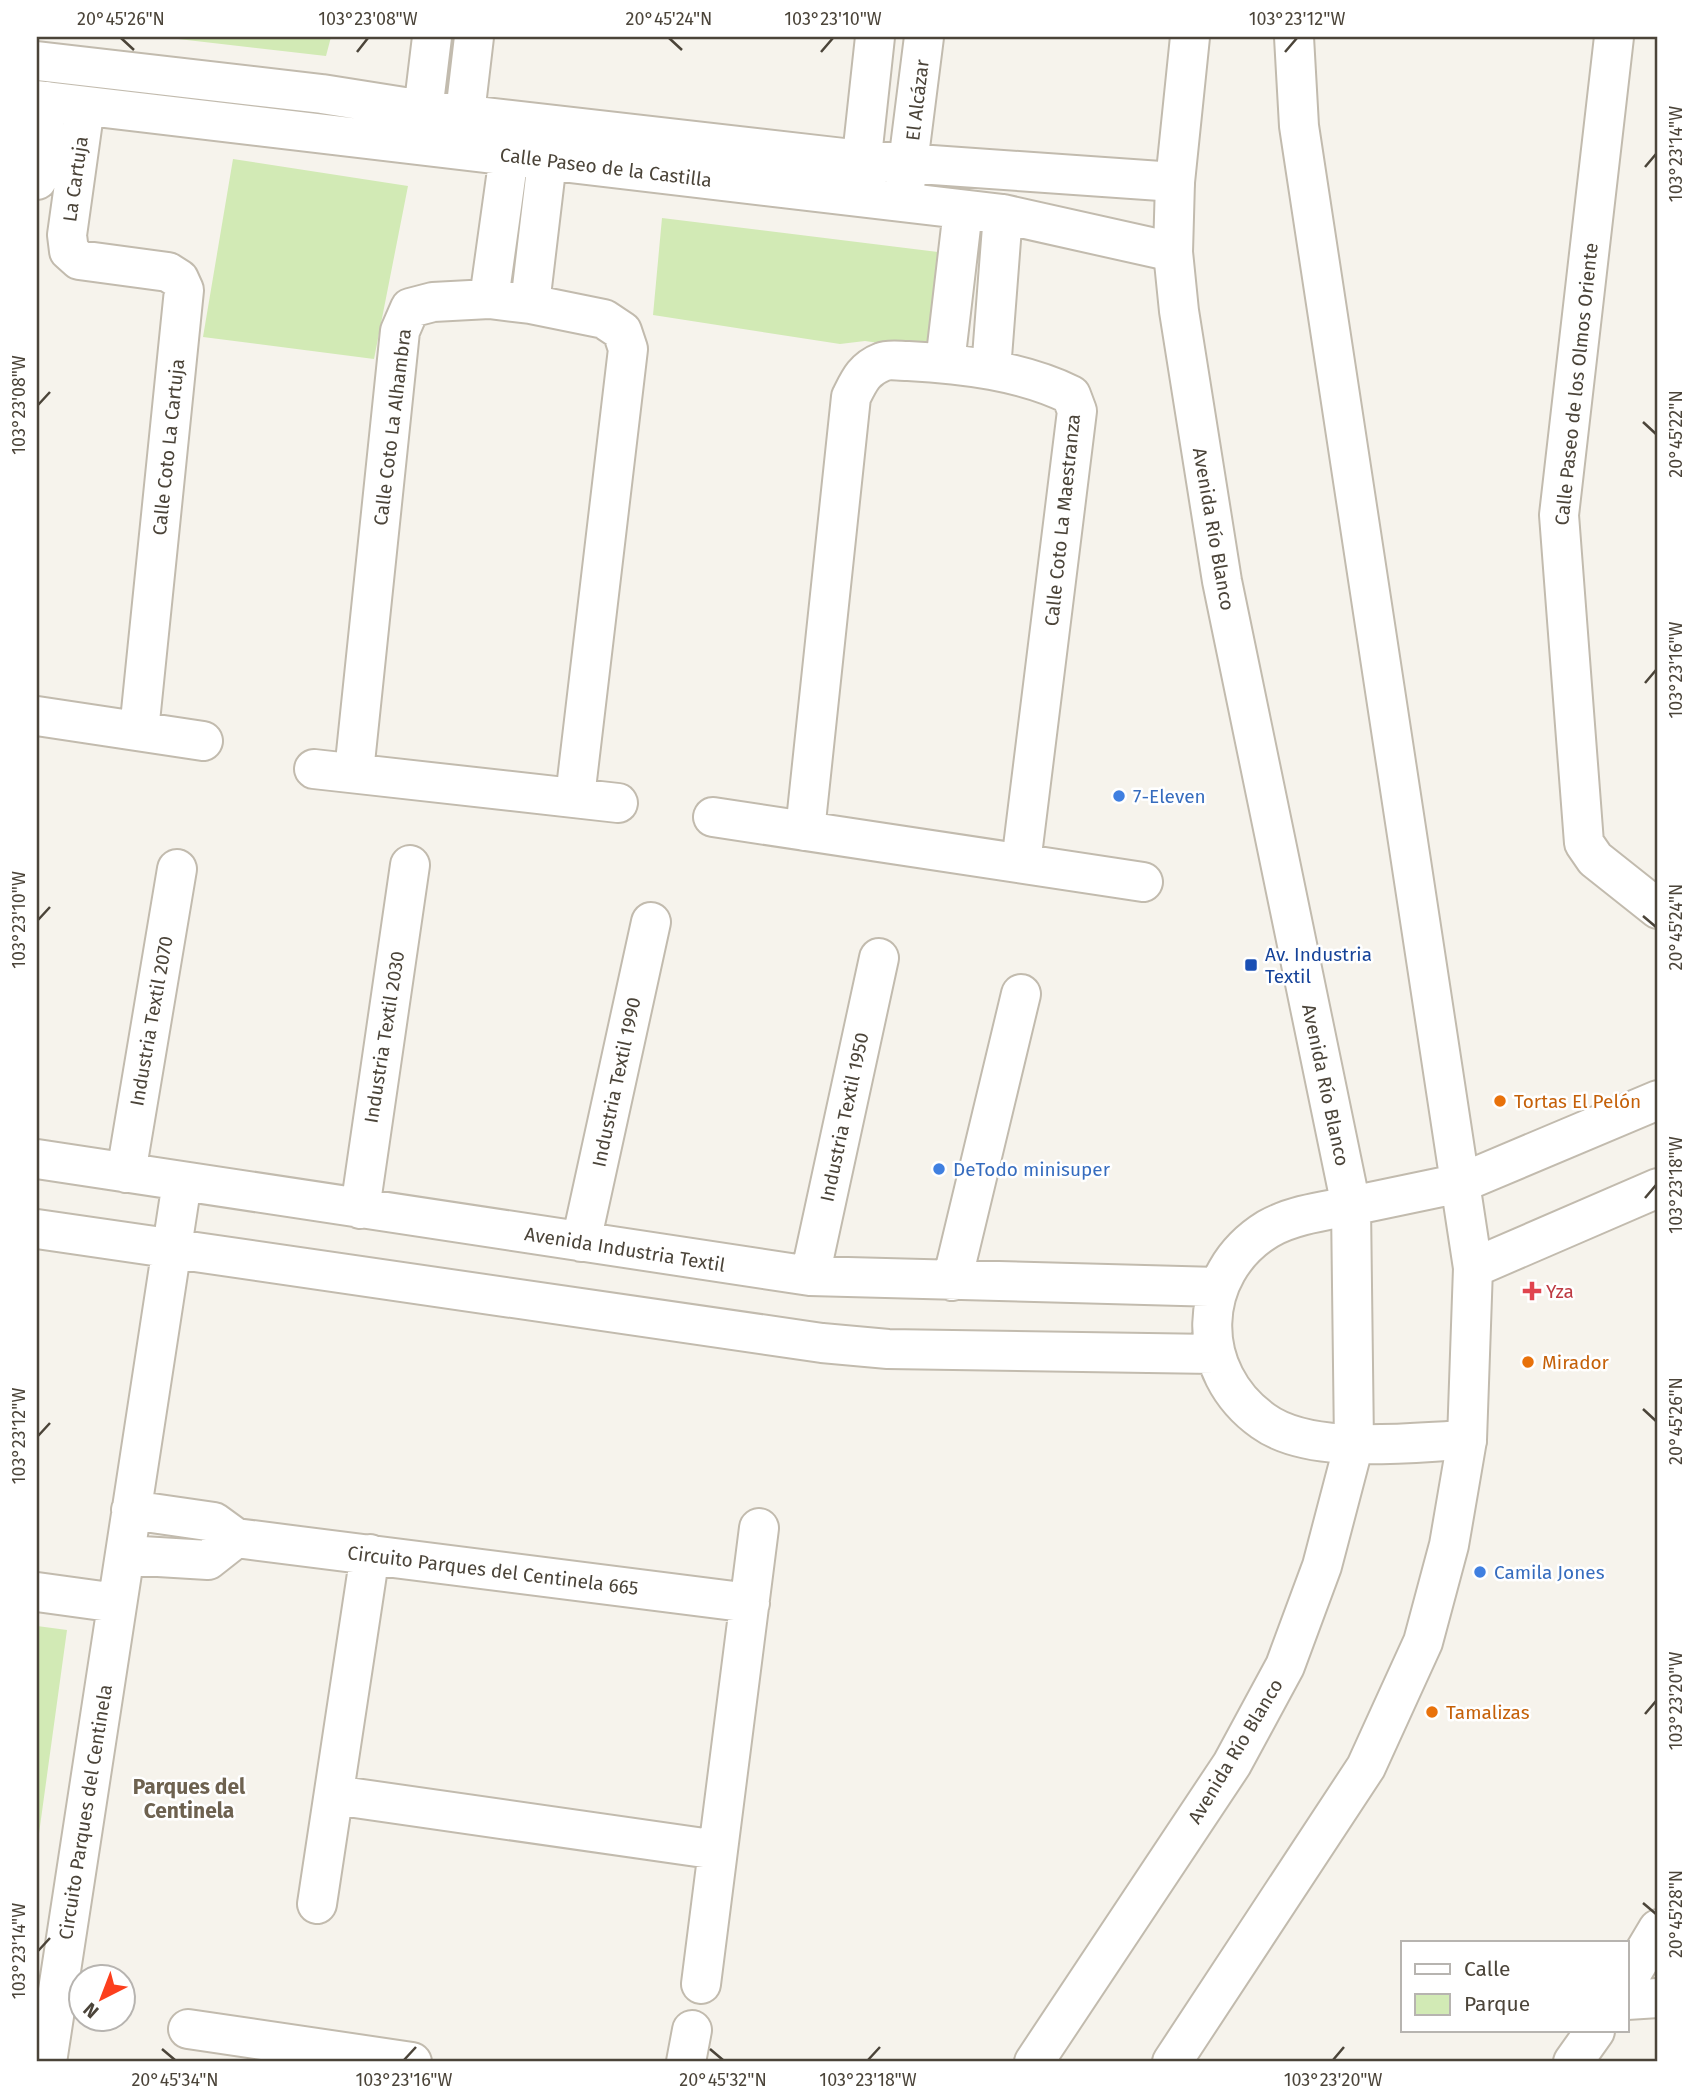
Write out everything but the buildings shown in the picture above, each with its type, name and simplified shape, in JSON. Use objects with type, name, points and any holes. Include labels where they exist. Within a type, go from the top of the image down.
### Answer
[{"type":"street","points":[[421,128],[432,37]]},
{"type":"street","points":[[460,150],[467,113],[474,37]]},
{"type":"street","points":[[859,178],[875,37]]},
{"type":"street","name":"El Alcázar","points":[[901,202],[910,163],[924,37]]},
{"type":"street","name":"Avenida Río Blanco","points":[[1034,2062],[1232,1764],[1285,1666],[1322,1566],[1353,1444],[1351,1206],[1222,581],[1179,311],[1173,252],[1175,182],[1190,37]]},
{"type":"street","points":[[1172,2062],[1366,1767],[1423,1643],[1449,1545],[1467,1440],[1473,1268],[1299,126],[1294,37]]},
{"type":"street","name":"Calle Paseo de los Olmos Oriente","points":[[1615,37],[1559,515],[1584,843],[1595,859],[1658,909]]},
{"type":"street","name":"Calle Paseo de la Castilla","points":[[37,61],[322,94],[421,128],[460,150],[509,156],[859,178],[910,163],[1175,182]]},
{"type":"street","name":"Calle Paseo de la Castilla","points":[[42,101],[421,128],[467,113],[859,178],[901,202],[1003,214],[1173,252]]},
{"type":"street","name":"La Cartuja","points":[[37,180],[42,101]]},
{"type":"street","name":"La Cartuja","points":[[69,251],[67,235],[85,106]]},
{"type":"street","points":[[489,299],[509,156]]},
{"type":"street","points":[[530,304],[547,160]]},
{"type":"street","points":[[946,363],[963,210]]},
{"type":"street","points":[[991,370],[1003,214]]},
{"type":"street","name":"Calle Coto La Cartuja","points":[[69,251],[79,260],[168,272],[179,279],[184,290],[139,731]]},
{"type":"street","name":"Calle Coto La Alhambra","points":[[354,772],[400,331],[410,308],[433,302],[489,299],[604,319],[622,331],[628,349],[575,797]]},
{"type":"street","name":"Calle Coto La Maestranza","points":[[805,831],[851,397],[863,373],[884,360],[946,363],[991,370],[1055,387],[1072,395],[1077,411],[1021,863]]},
{"type":"street","points":[[37,716],[203,741]]},
{"type":"street","points":[[314,769],[618,803]]},
{"type":"street","points":[[713,817],[1143,882]]},
{"type":"street","name":"Industria Textil 2030","points":[[360,1209],[410,864]]},
{"type":"street","name":"Industria Textil 2070","points":[[126,1174],[177,869]]},
{"type":"street","name":"Industria Textil 1990","points":[[582,1242],[651,922]]},
{"type":"street","name":"Industria Textil 1950","points":[[810,1276],[879,958]]},
{"type":"street","points":[[952,1281],[1021,994]]},
{"type":"street","points":[[1467,1440],[1353,1444],[1307,1439],[1264,1422],[1230,1389],[1214,1354],[1212,1324],[1217,1286],[1236,1256],[1269,1229],[1309,1214],[1461,1183],[1658,1100]]},
{"type":"street","name":"Avenida Industria Textil","points":[[37,1159],[810,1276],[1217,1286]]},
{"type":"street","name":"Circuito Parques del Centinela","points":[[47,2062],[182,1182]]},
{"type":"street","points":[[1473,1268],[1658,1188]]},
{"type":"street","points":[[37,1229],[822,1343],[888,1349],[1214,1354]]},
{"type":"street","points":[[125,1555],[208,1560],[236,1538],[214,1522],[131,1510]]},
{"type":"street","points":[[701,1984],[759,1528]]},
{"type":"street","name":"Circuito Parques del Centinela 665","points":[[236,1538],[750,1603]]},
{"type":"street","points":[[317,1904],[370,1553]]},
{"type":"street","points":[[37,1592],[117,1603]]},
{"type":"street","points":[[334,1795],[718,1850]]},
{"type":"street","points":[[1628,1979],[1658,1929]]},
{"type":"street","points":[[1628,2000],[1658,1998]]},
{"type":"street","points":[[188,2029],[309,2055],[412,2062]]},
{"type":"street","points":[[1573,2062],[1594,2032]]},
{"type":"green space","points":[[161,37],[331,37],[326,56]]},
{"type":"green space","points":[[233,159],[408,186],[374,359],[203,337]]},
{"type":"green space","points":[[662,218],[938,252],[928,350],[865,341],[840,344],[653,315]]},
{"type":"green space","points":[[37,1626],[67,1630],[37,1848]]},
{"type":"place","name":"7-Eleven","points":[[1119,796]]},
{"type":"place","name":"Av. Industria Textil","points":[[1251,965]]},
{"type":"place","name":"Tortas El Pelón","points":[[1500,1101]]},
{"type":"place","name":"DeTodo minisuper","points":[[939,1169]]},
{"type":"place","name":"Yza","points":[[1532,1291]]},
{"type":"place","name":"Mirador","points":[[1528,1362]]},
{"type":"place","name":"Camila Jones","points":[[1480,1572]]},
{"type":"place","name":"Tamalizas","points":[[1432,1712]]},
{"type":"district","name":"Parques del Centinela","points":[[189,1799]]}]
